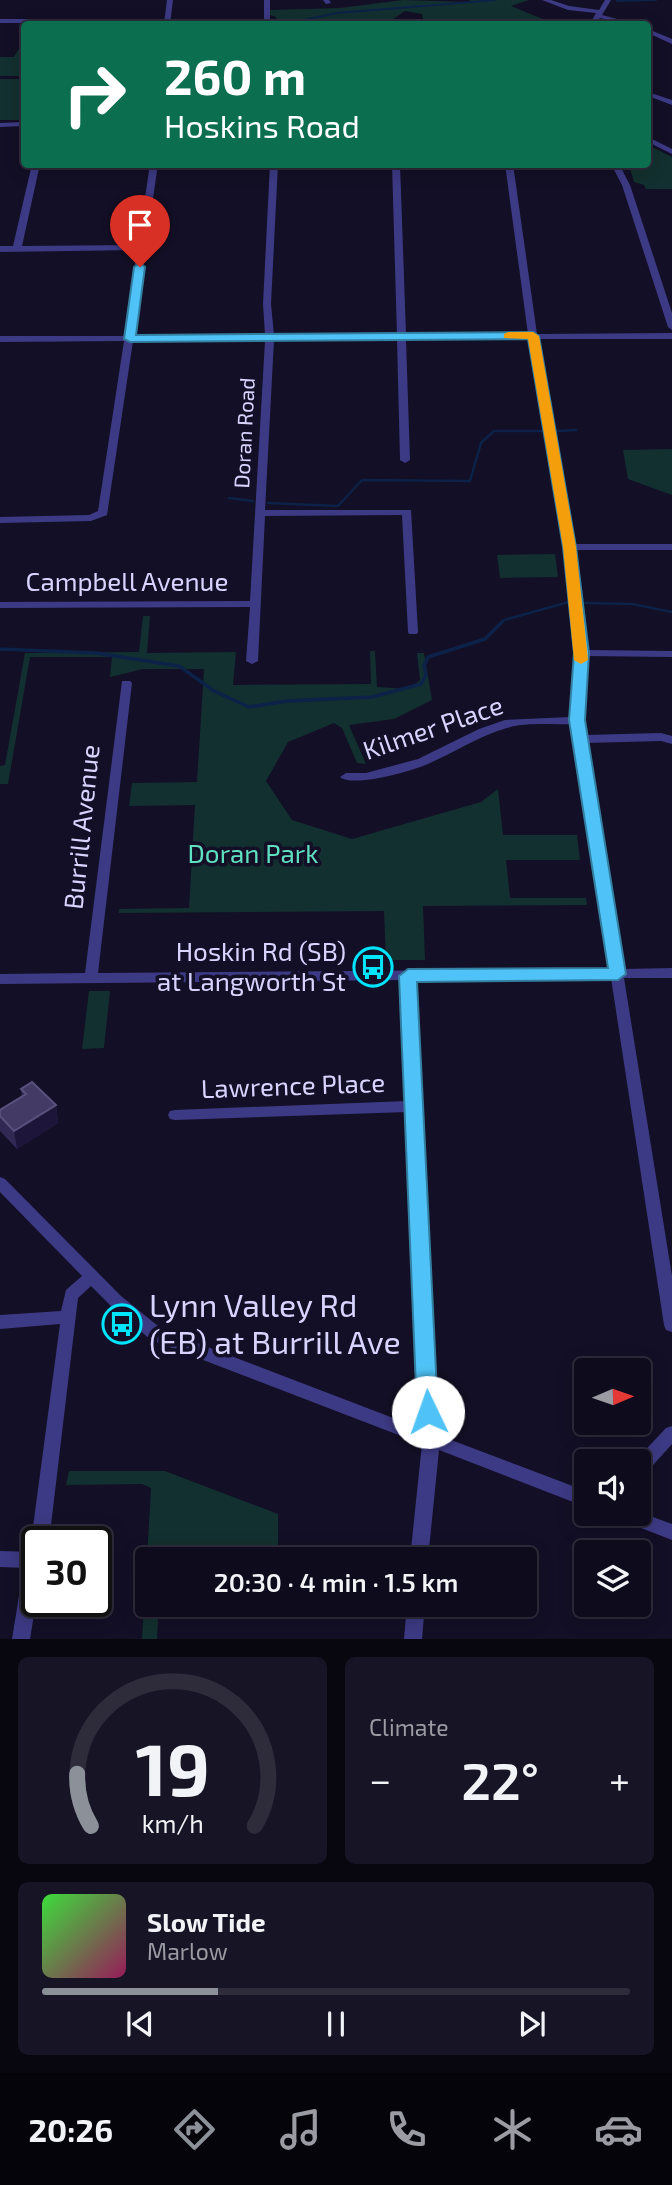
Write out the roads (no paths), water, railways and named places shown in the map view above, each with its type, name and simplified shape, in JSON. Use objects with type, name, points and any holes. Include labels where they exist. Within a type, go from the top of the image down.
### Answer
[{"type":"street","points":[[167,21],[170,0]]},
{"type":"street","points":[[267,0],[267,19]]},
{"type":"street","points":[[545,0],[623,21]]},
{"type":"street","points":[[595,21],[608,0]]},
{"type":"street","points":[[0,21],[78,21]]},
{"type":"street","points":[[651,32],[672,42]]},
{"type":"street","points":[[651,95],[672,103]]},
{"type":"street","points":[[0,125],[21,124]]},
{"type":"street","points":[[651,141],[672,152]]},
{"type":"street","points":[[17,248],[35,168]]},
{"type":"street","points":[[0,520],[97,518],[105,507],[153,168]]},
{"type":"street","name":"Doran Road","points":[[252,661],[270,338],[267,304],[274,168]]},
{"type":"street","points":[[396,168],[405,460]]},
{"type":"street","points":[[510,168],[522,235],[533,336],[569,547],[582,653],[577,720],[672,1325]]},
{"type":"street","points":[[617,168],[626,185],[672,327]]},
{"type":"street","points":[[0,249],[143,247]]},
{"type":"street","points":[[0,340],[672,336]]},
{"type":"street","points":[[260,513],[407,512],[414,632]]},
{"type":"street","points":[[569,547],[672,547]]},
{"type":"street","name":"Campbell Avenue","points":[[0,606],[254,604]]},
{"type":"street","points":[[582,653],[672,654]]},
{"type":"street","name":"Burrill Avenue","points":[[91,978],[126,683]]},
{"type":"street","name":"Kilmer Place","points":[[346,777],[366,778],[422,762],[483,732],[509,723],[577,720]]},
{"type":"street","points":[[580,739],[661,737],[672,740]]},
{"type":"street","points":[[0,979],[672,973]]},
{"type":"street","points":[[408,976],[431,1452],[420,1547]]},
{"type":"street","name":"Lawrence Place","points":[[175,1115],[413,1106]]},
{"type":"street","points":[[0,1183],[116,1301],[157,1335],[574,1494]]},
{"type":"street","points":[[42,1526],[71,1295],[92,1276]]},
{"type":"street","points":[[0,1322],[67,1317]]},
{"type":"street","points":[[651,1456],[672,1433]]},
{"type":"street","points":[[651,1524],[672,1532]]},
{"type":"street","points":[[0,1559],[21,1561]]},
{"type":"street","points":[[21,1639],[24,1617]]},
{"type":"street","points":[[414,1635],[415,1617]]},
{"type":"waterway","points":[[299,21],[337,13],[496,0]]},
{"type":"waterway","points":[[617,1],[656,0]]},
{"type":"waterway","points":[[557,431],[576,430]]},
{"type":"waterway","points":[[268,503],[338,506],[362,480],[470,481],[481,443],[494,431],[541,431]]},
{"type":"waterway","points":[[229,498],[253,501]]},
{"type":"waterway","points":[[0,649],[96,653],[179,666],[214,691],[249,707],[287,701],[372,697],[421,684],[426,675],[424,666],[428,657],[485,639],[504,620],[569,602]]},
{"type":"waterway","points":[[585,603],[632,604],[672,612]]},
{"type":"place","name":"Hoskin Rd (SB) at Langworth St","points":[[373,967]]},
{"type":"place","name":"Lynn Valley Rd (EB) at Burrill Ave","points":[[122,1324]]},
{"type":"park label","name":"Doran Park","points":[[253,854]]}]
